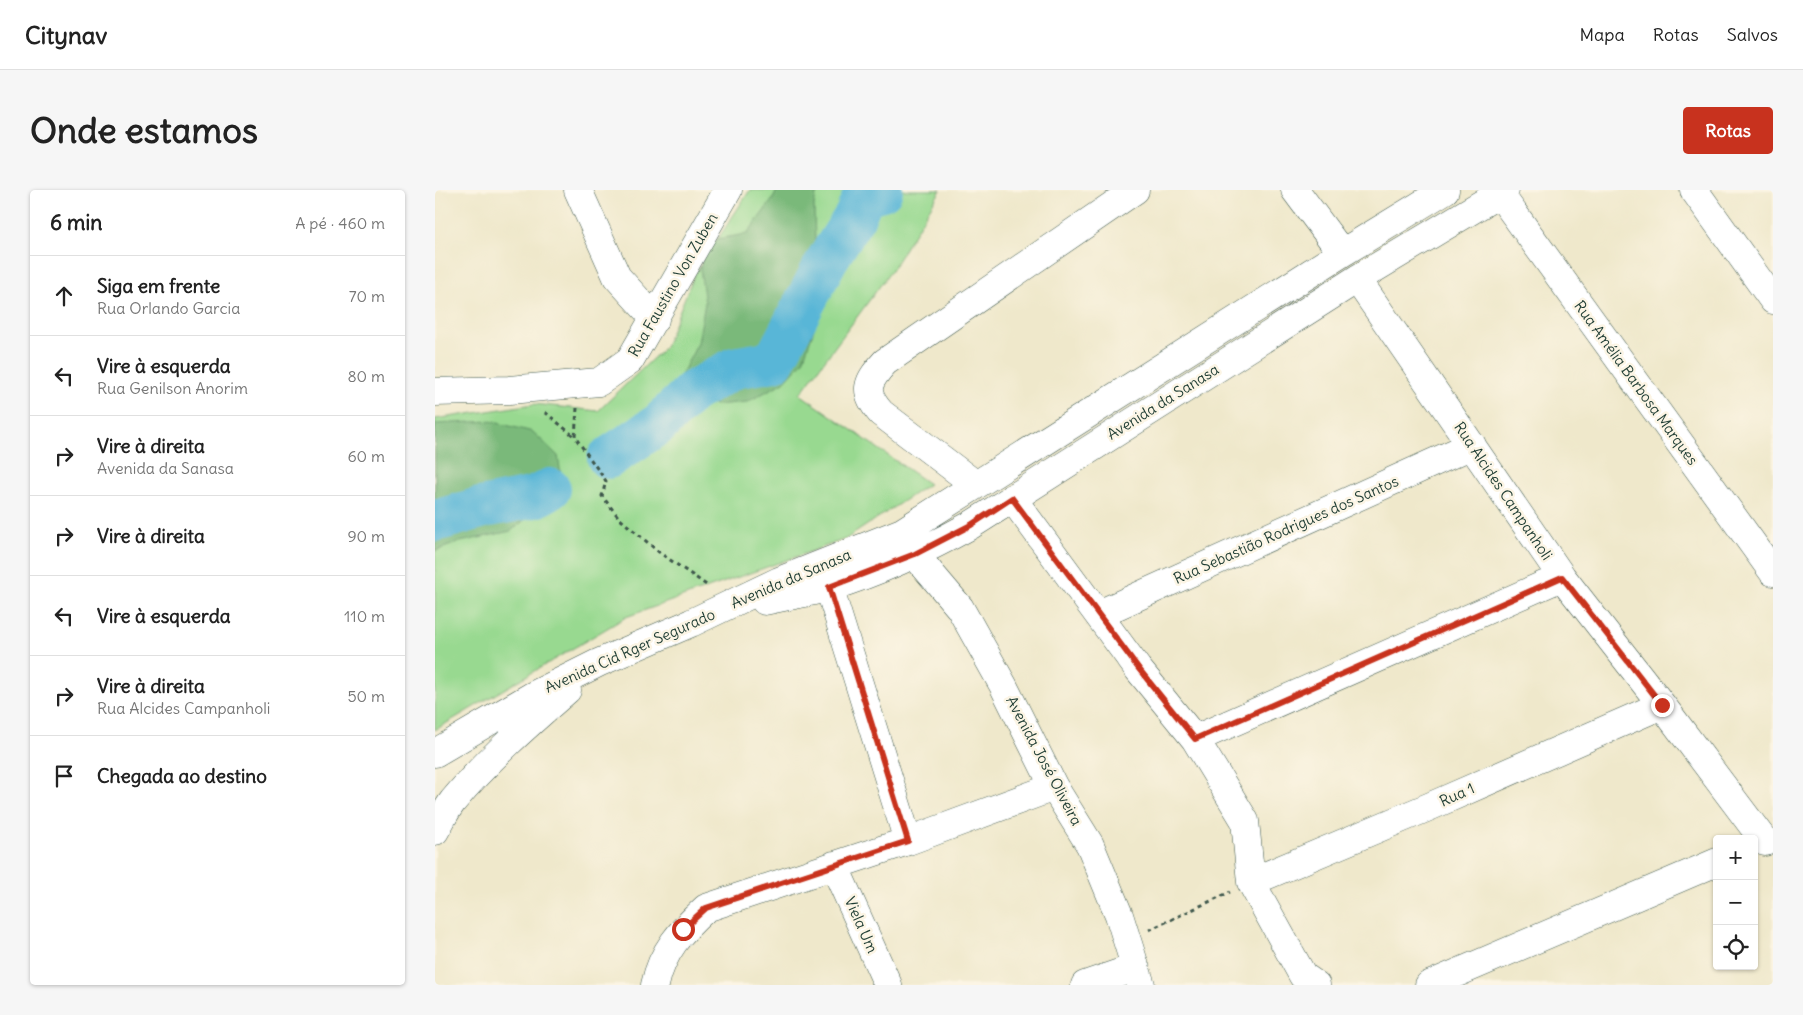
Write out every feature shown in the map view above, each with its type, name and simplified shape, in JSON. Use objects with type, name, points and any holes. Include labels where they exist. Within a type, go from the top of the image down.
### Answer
[{"type":"street","points":[[578,190],[617,277],[655,320]]},
{"type":"street","name":"Rua Faustino Von Zuben","points":[[435,392],[509,390],[599,382],[630,360],[655,320],[728,190]]},
{"type":"street","points":[[977,485],[881,413],[872,402],[869,392],[871,378],[885,362],[1135,190]]},
{"type":"street","points":[[1295,190],[1342,252]]},
{"type":"street","name":"Avenida da Sanasa","points":[[721,610],[779,581],[902,532],[1342,252],[1445,190]]},
{"type":"street","points":[[1694,190],[1773,300]]},
{"type":"street","name":"Avenida da Sanasa","points":[[721,610],[829,587],[915,554],[971,525],[1357,279],[1502,192]]},
{"type":"street","name":"Rua Amélia Barbosa Marques","points":[[1502,192],[1773,572]]},
{"type":"street","name":"Rua Alcides Campanholi","points":[[1357,279],[1562,577],[1662,705],[1764,842]]},
{"type":"street","name":"Rua Sebastião Rodrigues dos Santos","points":[[1099,614],[1472,445]]},
{"type":"street","points":[[1012,498],[1139,669],[1195,739],[1245,821],[1251,882],[1303,976],[1316,985]]},
{"type":"street","name":"Avenida José Oliveira","points":[[915,554],[960,608],[1003,685],[1055,787],[1090,845],[1119,915],[1137,977]]},
{"type":"street","points":[[1195,739],[1562,577]]},
{"type":"street","points":[[829,587],[908,841]]},
{"type":"street","name":"Avenida Cid Rger Segurado","points":[[445,747],[532,696],[598,662],[721,610]]},
{"type":"street","points":[[435,830],[452,802],[477,774],[512,738],[598,662]]},
{"type":"street","name":"Rua 1","points":[[1251,882],[1662,705]]},
{"type":"street","points":[[445,747],[469,751],[475,761],[477,774]]},
{"type":"street","points":[[655,985],[665,954],[683,929],[706,908],[908,841],[1055,787]]},
{"type":"street","points":[[1440,983],[1713,864]]},
{"type":"street","name":"Viela Um","points":[[834,865],[888,985]]},
{"type":"street","points":[[1085,985],[1137,977]]},
{"type":"path","points":[[579,384],[575,437],[606,481],[602,496],[620,519],[646,542],[716,592],[721,610]]},
{"type":"path","points":[[1160,925],[1212,900]]},
{"type":"green space","points":[[750,190],[941,190],[891,271],[800,394],[929,484],[846,539],[626,617],[435,730],[435,419],[534,404],[598,411],[665,347],[694,275]]},
{"type":"green space","points":[[777,190],[817,190],[814,206],[817,320],[803,361],[784,382],[747,402],[716,405],[700,399],[697,391],[677,400],[670,396],[698,343],[705,303],[700,269],[703,253],[717,239],[747,234],[773,199]]},
{"type":"green space","points":[[490,421],[533,432],[558,456],[561,475],[556,494],[511,531],[460,542],[435,551],[435,424]]},
{"type":"waterway","points":[[608,458],[659,424],[692,392],[734,368],[774,361],[827,260],[855,216],[864,195],[882,190]]},
{"type":"waterway","points":[[435,521],[480,508],[535,497],[550,489]]},
{"type":"route","points":[[683,929],[706,908],[908,841],[829,587],[915,554],[946,539],[1012,498],[1139,669],[1195,739],[1562,577],[1662,705]]}]
